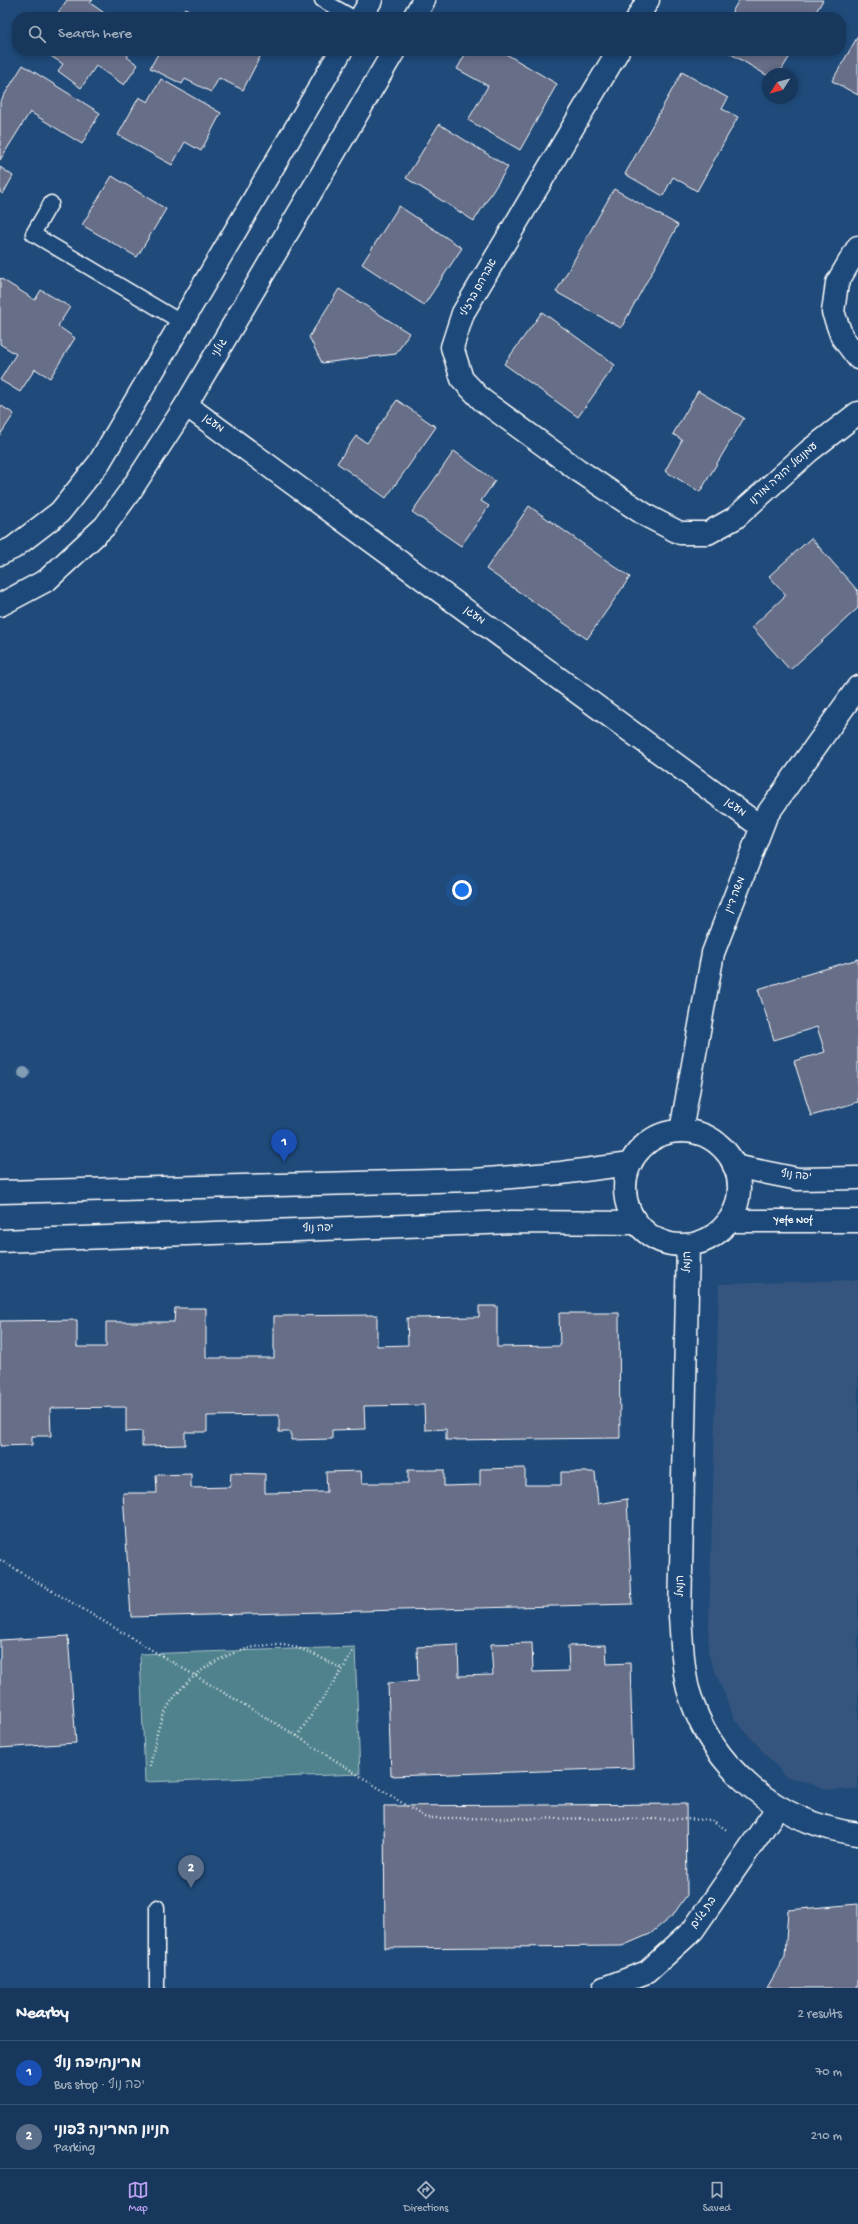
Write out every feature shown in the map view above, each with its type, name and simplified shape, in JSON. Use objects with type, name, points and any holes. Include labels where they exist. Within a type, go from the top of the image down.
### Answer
[{"type":"street","points":[[364,12],[371,0]]},
{"type":"street","points":[[417,12],[424,0]]},
{"type":"street","points":[[641,12],[648,0]]},
{"type":"street","points":[[0,554],[13,548],[60,512],[99,463],[338,56]]},
{"type":"street","name":"גולני","points":[[0,605],[47,580],[104,526],[131,490],[186,404],[391,56]]},
{"type":"street","name":"אברהם ברזילי","points":[[615,56],[463,313],[452,347],[462,379],[488,405],[578,470],[647,516],[680,534],[708,533]]},
{"type":"street","points":[[858,247],[837,283],[833,312],[842,337],[858,358]]},
{"type":"street","name":"מעגן","points":[[186,404],[762,827]]},
{"type":"street","name":"עמנואל יהודה מורנו","points":[[708,533],[734,518],[809,451],[858,413]]},
{"type":"street","name":"משה דיין","points":[[681,1131],[713,953],[766,816],[858,687]]},
{"type":"street","points":[[681,1131],[698,1133],[725,1151],[734,1166],[738,1180],[738,1194],[735,1208],[729,1221],[718,1233],[703,1241],[688,1245],[673,1244],[660,1240],[637,1223],[629,1210],[626,1195],[626,1179],[630,1164],[639,1150],[651,1140],[665,1134],[681,1131]]},
{"type":"street","points":[[0,1192],[474,1180],[561,1173],[630,1164]]},
{"type":"street","name":"יפה נוף","points":[[734,1166],[798,1179],[858,1178]]},
{"type":"street","name":"Yefe Nof","points":[[729,1221],[858,1221]]},
{"type":"street","name":"יפה נוף","points":[[0,1241],[513,1222],[637,1223]]},
{"type":"street","name":"הנמל","points":[[688,1245],[680,1616],[683,1658],[688,1689],[700,1721],[720,1754],[744,1781],[778,1807],[804,1821],[836,1831],[858,1834]]},
{"type":"street","name":"בת גלים","points":[[604,1988],[647,1972],[693,1930],[778,1807]]},
{"type":"lane","points":[[322,0],[343,12]]},
{"type":"lane","points":[[51,203],[33,234],[181,322]]},
{"type":"lane","points":[[157,1906],[157,1988]]},
{"type":"path","points":[[0,1560],[297,1736],[426,1818],[712,1820]]},
{"type":"path","points":[[150,1766],[164,1714],[194,1676],[229,1655],[248,1648],[282,1645],[306,1651],[343,1669]]},
{"type":"path","points":[[297,1736],[343,1669],[355,1647]]},
{"type":"shaded area","points":[[858,1280],[858,1789],[830,1790],[785,1776],[735,1720],[708,1654],[719,1284]]},
{"type":"green space","points":[[355,1647],[360,1774],[145,1782],[140,1654]]},
{"type":"building","points":[[67,0],[93,0],[90,3],[103,12],[59,12]]},
{"type":"building","points":[[739,0],[823,0],[816,12],[732,12]]},
{"type":"building","points":[[185,8],[193,12],[183,12]]},
{"type":"building","points":[[858,36],[858,95],[832,81]]},
{"type":"building","points":[[51,56],[128,56],[138,65],[124,85],[96,66],[81,88],[58,71],[63,64]]},
{"type":"building","points":[[157,56],[260,56],[243,90],[219,78],[211,92],[185,79],[182,84],[150,68]]},
{"type":"building","points":[[464,56],[509,56],[557,84],[520,150],[468,120],[488,86],[457,69]]},
{"type":"building","points":[[734,56],[790,56],[783,68],[762,68],[762,72]]},
{"type":"building","points":[[23,65],[100,113],[82,144],[30,112],[0,160],[0,102]]},
{"type":"building","points":[[682,72],[728,98],[722,109],[738,117],[697,191],[673,177],[663,196],[625,174]]},
{"type":"building","points":[[161,79],[221,113],[201,151],[185,142],[172,165],[118,135],[139,97],[148,102]]},
{"type":"building","points":[[439,124],[508,167],[474,221],[406,178]]},
{"type":"building","points":[[0,167],[13,176],[3,194],[0,192]]},
{"type":"building","points":[[112,176],[166,209],[137,257],[82,225]]},
{"type":"building","points":[[614,189],[678,225],[621,328],[556,292]]},
{"type":"building","points":[[399,206],[462,248],[424,305],[362,264]]},
{"type":"building","points":[[0,278],[35,300],[41,290],[70,307],[58,326],[75,338],[50,378],[35,369],[20,392],[0,380],[16,354],[0,344]]},
{"type":"building","points":[[339,289],[409,333],[396,354],[322,363],[309,337]]},
{"type":"building","points":[[542,312],[615,365],[578,417],[504,364]]},
{"type":"building","points":[[698,391],[744,418],[700,492],[665,471],[682,440],[673,434]]},
{"type":"building","points":[[397,400],[436,427],[386,498],[337,463],[356,436],[367,443]]},
{"type":"building","points":[[0,405],[14,414],[0,435]]},
{"type":"building","points":[[454,451],[495,481],[481,501],[489,506],[461,546],[412,512]]},
{"type":"building","points":[[529,506],[630,577],[587,639],[486,569]]},
{"type":"building","points":[[811,538],[858,591],[858,608],[790,670],[752,627],[786,595],[769,576]]},
{"type":"building","points":[[858,959],[858,1102],[811,1116],[794,1061],[825,1052],[817,1027],[774,1040],[758,989]]},
{"type":"building","points":[[479,1306],[497,1306],[497,1347],[560,1346],[559,1313],[619,1313],[620,1438],[446,1440],[446,1429],[425,1430],[424,1405],[364,1406],[365,1429],[332,1430],[332,1439],[291,1440],[291,1432],[279,1432],[279,1415],[207,1416],[207,1432],[185,1432],[185,1445],[142,1446],[142,1431],[126,1432],[126,1407],[50,1408],[51,1436],[32,1436],[32,1445],[0,1446],[0,1321],[77,1320],[77,1347],[106,1347],[106,1322],[174,1322],[175,1308],[206,1308],[206,1358],[274,1358],[274,1316],[377,1315],[377,1346],[408,1345],[407,1318],[479,1317]]},
{"type":"building","points":[[525,1468],[525,1485],[561,1485],[561,1472],[595,1472],[598,1504],[627,1499],[632,1604],[131,1617],[123,1493],[157,1493],[156,1475],[191,1474],[191,1488],[230,1487],[231,1473],[265,1474],[265,1493],[327,1492],[326,1472],[361,1471],[362,1483],[408,1483],[408,1470],[444,1470],[444,1486],[480,1485],[480,1469]]},
{"type":"building","points":[[68,1636],[76,1743],[0,1748],[0,1640]]},
{"type":"building","points":[[532,1643],[533,1672],[569,1671],[568,1646],[606,1645],[607,1664],[630,1663],[633,1768],[391,1776],[388,1683],[418,1681],[417,1647],[458,1645],[459,1676],[493,1675],[491,1644]]},
{"type":"building","points":[[686,1804],[687,1895],[673,1915],[650,1934],[622,1946],[385,1948],[384,1806]]},
{"type":"building","points":[[858,1904],[858,1988],[767,1988],[785,1956],[788,1910]]},
{"type":"place","name":"מרינה/יפה נוף","points":[[284,1162]]},
{"type":"place","name":"חניון המרינה צפוני","points":[[191,1888]]}]
